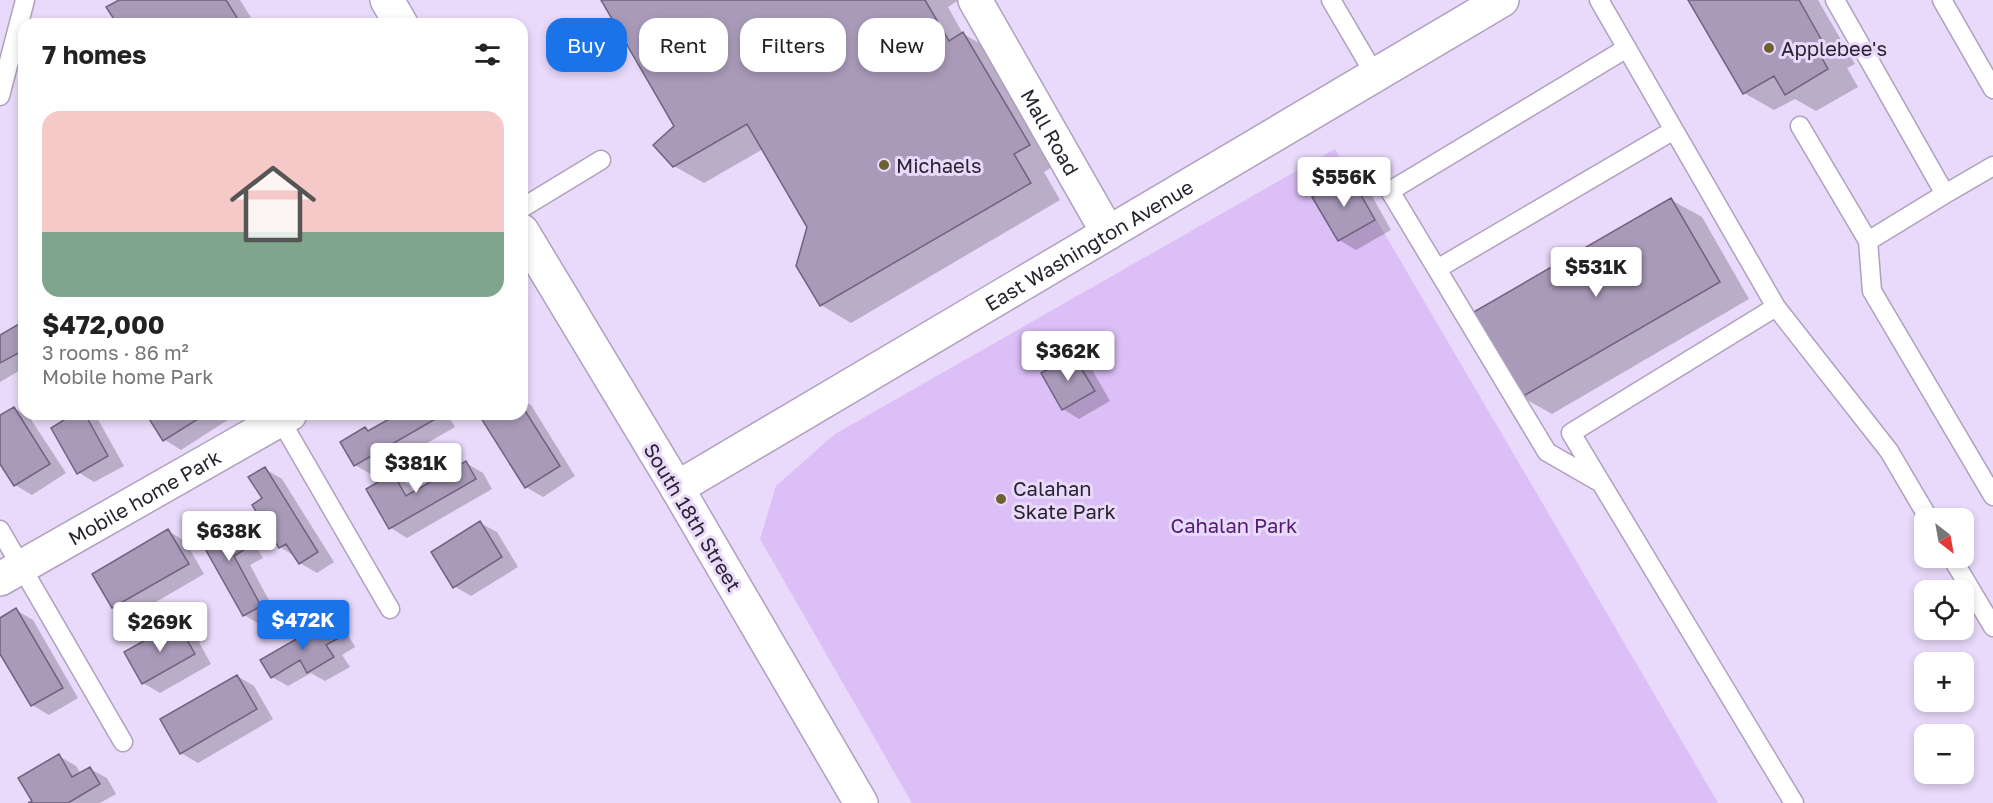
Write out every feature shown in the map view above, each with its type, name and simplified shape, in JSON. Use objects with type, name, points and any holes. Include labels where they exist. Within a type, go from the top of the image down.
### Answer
[{"type":"street","points":[[387,0],[398,18]]},
{"type":"street","name":"Mall Road","points":[[975,0],[1108,233]]},
{"type":"street","name":"East Washington Avenue","points":[[676,488],[1502,0]]},
{"type":"street","name":"South 18th Street","points":[[528,256],[533,276],[676,488],[861,803]]},
{"type":"street","name":"Mobile home Park","points":[[11,573],[275,420]]},
{"type":"lane","points":[[20,18],[25,0]]},
{"type":"lane","points":[[1331,0],[1375,75]]},
{"type":"lane","points":[[1599,0],[1776,307],[1889,451],[1923,508]]},
{"type":"lane","points":[[1835,0],[1945,194]]},
{"type":"lane","points":[[1942,0],[1993,89]]},
{"type":"lane","points":[[0,96],[18,27]]},
{"type":"lane","points":[[1602,484],[1547,452],[1390,191],[1627,48]]},
{"type":"lane","points":[[1800,126],[1868,241],[1872,291],[1993,496]]},
{"type":"lane","points":[[1437,269],[1674,130]]},
{"type":"lane","points":[[528,204],[601,160]]},
{"type":"lane","points":[[1868,241],[1993,166]]},
{"type":"lane","points":[[1776,307],[1571,433],[1794,803]]},
{"type":"lane","points":[[284,420],[390,609]]},
{"type":"lane","points":[[0,530],[11,573],[123,742]]},
{"type":"lane","points":[[1958,568],[1993,627]]},
{"type":"green space","name":"Cahalan Park","points":[[1335,149],[1718,803],[912,803],[760,539],[776,486],[835,434]]},
{"type":"building","points":[[119,0],[226,0],[237,18],[113,18],[106,7]]},
{"type":"building","points":[[601,0],[925,0],[936,18],[858,18],[858,72],[945,72],[945,34],[949,41],[963,32],[1030,145],[1014,154],[1031,183],[820,306],[796,266],[807,227],[747,124],[673,167],[653,145],[674,126],[643,72],[728,72],[728,18],[639,18],[639,66],[627,45],[627,18],[611,18]]},
{"type":"building","name":"Applebee's","points":[[1688,0],[1799,0],[1825,46],[1818,51],[1828,69],[1785,95],[1774,76],[1743,94]]},
{"type":"building","points":[[1350,176],[1375,220],[1338,241],[1312,197]]},
{"type":"building","points":[[1671,198],[1720,282],[1520,398],[1472,313]]},
{"type":"building","points":[[18,324],[18,353],[0,363],[0,335]]},
{"type":"building","points":[[1073,355],[1095,391],[1062,410],[1041,373]]},
{"type":"building","points":[[14,407],[18,413],[18,420],[22,420],[50,464],[14,486],[0,464],[0,415]]},
{"type":"building","points":[[528,415],[560,466],[525,488],[482,420],[528,420]]},
{"type":"building","points":[[64,420],[88,420],[108,456],[77,474],[51,428]]},
{"type":"building","points":[[150,420],[196,420],[163,441]]},
{"type":"building","points":[[387,420],[434,420],[354,466],[340,442],[365,427],[368,431]]},
{"type":"building","points":[[466,461],[476,479],[389,529],[366,489],[393,473],[406,496]]},
{"type":"building","points":[[265,467],[318,552],[299,564],[286,544],[279,548],[252,505],[262,498],[248,477]]},
{"type":"building","points":[[214,519],[220,530],[232,523],[247,548],[234,556],[261,606],[243,616],[194,529]]},
{"type":"building","points":[[480,521],[502,557],[453,588],[431,552]]},
{"type":"building","points":[[168,529],[189,564],[112,608],[92,574]]},
{"type":"building","points":[[16,608],[63,688],[31,706],[0,654],[0,618]]},
{"type":"building","points":[[329,620],[339,638],[326,645],[334,657],[307,673],[300,660],[271,678],[260,660]]},
{"type":"building","points":[[177,622],[195,654],[142,684],[124,652]]},
{"type":"building","points":[[237,675],[257,709],[180,754],[160,719]]},
{"type":"building","points":[[59,754],[72,777],[90,767],[100,784],[68,803],[28,803],[32,801],[18,778]]},
{"type":"place","name":"Applebee's","points":[[1769,48]]},
{"type":"place","name":"Michaels","points":[[884,165]]},
{"type":"place","name":"Calahan Skate Park","points":[[1001,499]]}]
